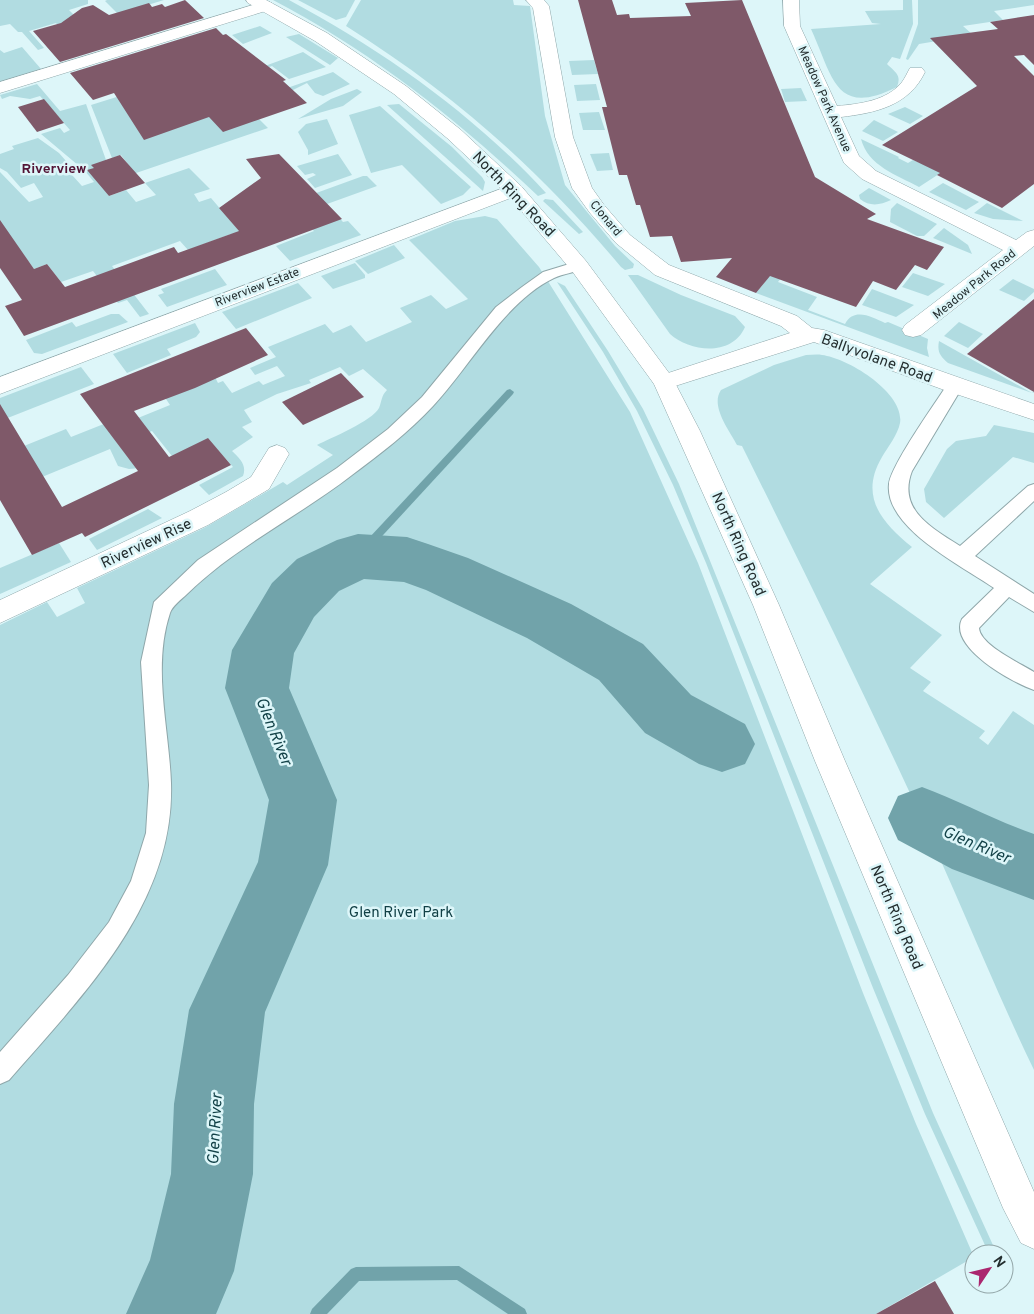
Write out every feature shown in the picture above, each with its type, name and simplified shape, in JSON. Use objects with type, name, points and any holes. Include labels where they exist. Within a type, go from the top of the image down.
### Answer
[{"type":"street","name":"Clonard","points":[[534,0],[541,6],[564,137],[582,188],[598,209],[623,239],[662,270],[789,321],[806,335]]},
{"type":"street","name":"Meadow Park Avenue","points":[[791,0],[792,26],[851,159],[858,167],[896,190],[1017,249]]},
{"type":"street","points":[[0,88],[260,3]]},
{"type":"street","name":"North Ring Road","points":[[260,3],[321,37],[400,90],[454,134],[514,190],[579,266],[664,382],[688,430],[766,605],[830,761],[1012,1186],[1034,1230]]},
{"type":"street","points":[[830,112],[861,108],[904,92],[912,85],[916,72]]},
{"type":"street","name":"Riverview Estate","points":[[0,386],[514,190]]},
{"type":"street","name":"Meadow Park Road","points":[[913,330],[937,314],[1034,236]]},
{"type":"street","name":"Ballyvolane Road","points":[[664,382],[806,335],[825,338],[956,386],[1034,412]]},
{"type":"street","name":"Riverview Rise","points":[[0,612],[199,518],[235,498],[260,483],[269,471],[277,454]]},
{"type":"lane","points":[[0,1071],[77,983],[117,930],[141,884],[157,834],[160,785],[151,662],[161,607],[204,565],[343,473],[394,433],[428,401],[502,311],[527,290],[548,275],[579,266]]},
{"type":"lane","points":[[956,386],[903,470],[898,483],[898,495],[904,510],[916,524],[1034,604]]},
{"type":"lane","points":[[962,556],[1034,491]]},
{"type":"lane","points":[[1008,586],[969,625],[969,634],[973,641],[982,648],[1034,682]]},
{"type":"green space","points":[[0,0],[88,0],[88,4],[69,10],[81,22],[60,28],[56,23],[29,31],[44,48],[38,50],[22,32],[18,32],[10,24],[0,26]]},
{"type":"green space","points":[[107,0],[164,0],[118,14],[105,1]]},
{"type":"green space","points":[[273,0],[289,0],[359,41],[426,86],[488,137],[546,193],[538,196],[445,114],[379,65],[345,42]]},
{"type":"green space","points":[[298,0],[355,0],[346,17],[336,20]]},
{"type":"green space","points":[[361,0],[513,0],[514,5],[530,6],[545,116],[565,185],[615,246],[634,264],[633,268],[625,270],[621,267],[559,198],[493,135],[459,106],[346,26]]},
{"type":"green space","points":[[903,0],[912,0],[913,24],[900,59],[892,57],[887,64],[899,79],[897,87],[876,95],[860,98],[848,95],[839,88],[832,77],[811,29],[881,24],[872,23],[865,11],[903,10]]},
{"type":"green space","points":[[918,0],[1034,0],[1034,5],[994,11],[1003,20],[963,26],[973,35],[919,44],[908,60],[906,59],[918,24]]},
{"type":"green space","points":[[260,26],[272,33],[243,44],[232,35]]},
{"type":"green space","points":[[299,34],[338,58],[330,65],[286,37]]},
{"type":"green space","points":[[22,47],[41,69],[0,82],[0,50],[4,53]]},
{"type":"green space","points":[[303,52],[326,67],[289,79],[272,66],[245,76],[270,94],[333,72],[350,84],[323,96],[315,93],[307,83],[251,111],[268,128],[101,185],[109,196],[126,190],[136,202],[156,195],[145,183],[189,168],[210,189],[194,194],[199,202],[211,198],[253,247],[245,250],[231,234],[188,250],[180,241],[112,266],[149,314],[140,317],[127,300],[118,303],[93,271],[61,282],[47,264],[34,269],[0,222],[0,172],[29,202],[43,197],[34,183],[21,188],[7,172],[0,168],[0,154],[14,149],[12,146],[38,138],[59,153],[74,170],[72,175],[82,186],[94,182],[85,171],[41,134],[60,128],[64,133],[70,130],[40,96],[30,99],[10,96],[2,99],[0,95],[37,84],[60,111],[86,104],[106,160],[116,172],[130,167],[121,155],[112,158],[91,105],[123,95],[230,79]]},
{"type":"green space","points":[[594,60],[598,74],[572,75],[569,61]]},
{"type":"green space","points":[[596,84],[600,100],[577,101],[574,85]]},
{"type":"green space","points":[[801,88],[807,101],[785,102],[781,89]]},
{"type":"green space","points":[[357,89],[362,92],[343,106],[298,119],[331,99]]},
{"type":"green space","points":[[399,104],[452,147],[482,177],[485,182],[483,191],[387,105]]},
{"type":"green space","points":[[380,106],[471,187],[463,195],[441,204],[402,165],[371,173],[349,115]]},
{"type":"green space","points":[[905,107],[923,116],[910,124],[888,114]]},
{"type":"green space","points":[[599,112],[605,130],[583,130],[579,113]]},
{"type":"green space","points":[[327,119],[338,144],[308,155],[308,150],[298,132],[306,124]]},
{"type":"green space","points":[[874,120],[898,132],[883,141],[862,131]]},
{"type":"green space","points":[[861,139],[908,163],[913,160],[942,172],[919,187],[884,169],[870,156]]},
{"type":"green space","points":[[609,153],[613,170],[597,171],[590,154]]},
{"type":"green space","points":[[338,154],[352,175],[315,188],[307,179],[316,175],[313,173],[305,175],[297,166]]},
{"type":"green space","points":[[367,176],[377,186],[327,204],[343,222],[348,221],[361,235],[290,261],[276,246],[314,231],[296,211],[264,212]]},
{"type":"green space","points":[[943,183],[979,202],[966,210],[929,192]]},
{"type":"green space","points":[[869,188],[891,200],[875,204],[864,202],[860,199],[859,195]]},
{"type":"green space","points":[[545,199],[553,200],[583,232],[579,234],[543,201]]},
{"type":"green space","points":[[897,203],[937,224],[924,236],[917,236],[890,222],[891,209]]},
{"type":"green space","points":[[987,203],[1023,221],[993,219],[974,213]]},
{"type":"green space","name":"Glen River Park","points":[[485,216],[497,219],[539,267],[630,412],[698,563],[863,993],[916,1124],[968,1244],[964,1244],[964,1263],[876,1314],[0,1314],[0,625],[47,602],[57,617],[85,603],[77,588],[206,527],[283,482],[287,485],[333,455],[317,445],[351,429],[375,413],[387,390],[363,369],[349,376],[340,367],[309,380],[311,383],[277,394],[244,410],[252,422],[242,427],[253,437],[232,451],[243,465],[243,476],[209,495],[199,485],[233,467],[208,439],[172,456],[152,431],[119,445],[128,457],[143,450],[140,468],[129,469],[118,466],[110,449],[25,484],[19,448],[66,429],[71,437],[134,412],[138,418],[170,405],[162,393],[215,377],[218,383],[223,381],[232,393],[259,381],[263,385],[285,376],[277,366],[255,375],[250,368],[276,357],[268,347],[325,324],[333,333],[351,325],[366,342],[412,322],[400,308],[431,295],[446,309],[468,299],[409,240],[455,221]]},
{"type":"green space","points":[[944,228],[968,245],[972,254],[933,238]]},
{"type":"green space","points":[[777,240],[781,278],[778,282],[817,297],[808,310],[845,324],[853,316],[858,315],[869,316],[885,323],[888,322],[928,339],[929,357],[756,293],[765,282]]},
{"type":"green space","points":[[394,245],[405,258],[368,274],[355,261]]},
{"type":"green space","points":[[355,263],[365,275],[365,278],[333,289],[321,276]]},
{"type":"green space","points":[[215,269],[227,285],[167,307],[158,295],[164,293],[161,289]]},
{"type":"green space","points":[[913,273],[945,284],[928,296],[902,287]]},
{"type":"green space","points":[[628,275],[638,275],[681,295],[735,316],[745,327],[739,337],[721,347],[699,348],[688,345],[670,334]]},
{"type":"green space","points":[[1013,279],[1034,289],[1034,292],[1024,301],[999,290]]},
{"type":"green space","points":[[557,282],[565,286],[608,351],[643,409],[679,484],[933,1113],[992,1244],[984,1244],[925,1114],[873,988],[706,563],[673,485],[637,411],[603,352]]},
{"type":"green space","points":[[298,283],[312,298],[236,329],[222,312]]},
{"type":"green space","points":[[872,289],[914,305],[896,317],[862,305]]},
{"type":"green space","points":[[111,314],[119,314],[128,322],[42,354],[34,353],[26,340],[72,322],[76,327]]},
{"type":"green space","points":[[959,322],[983,334],[968,348],[944,336]]},
{"type":"green space","points":[[195,323],[200,332],[196,337],[167,349],[171,355],[127,373],[113,354]]},
{"type":"green space","points":[[939,341],[1032,393],[948,363],[940,354],[938,348]]},
{"type":"green space","points":[[806,355],[820,355],[833,358],[859,370],[884,389],[894,400],[899,412],[900,423],[897,432],[875,471],[873,496],[883,518],[912,547],[870,584],[942,635],[910,668],[931,682],[923,691],[985,731],[979,738],[988,745],[1013,711],[1034,725],[1034,1070],[935,849],[855,678],[742,446],[737,445],[719,410],[718,396],[721,390],[774,365]]},
{"type":"green space","points":[[81,367],[94,384],[0,421],[0,398]]},
{"type":"green space","points":[[994,425],[1034,433],[1034,463],[1013,457],[944,518],[926,502],[924,489],[947,449],[956,441],[986,436]]},
{"type":"green space","points":[[148,509],[162,518],[97,550],[89,539]]},
{"type":"green space","points":[[59,543],[71,562],[0,594],[0,568]]},
{"type":"building","points":[[185,0],[204,18],[60,62],[33,31],[61,23],[82,8],[93,5],[109,15],[149,3],[152,7],[162,4],[165,7]]},
{"type":"building","points":[[578,0],[612,0],[617,15],[629,14],[630,18],[691,16],[685,3],[742,0],[815,177],[876,214],[867,219],[944,247],[927,270],[915,265],[896,290],[873,281],[856,307],[770,276],[756,293],[716,277],[732,258],[681,262],[672,236],[650,237],[640,205],[636,205],[627,175],[619,175],[602,107],[607,107]]},
{"type":"building","points":[[1034,15],[1034,65],[1024,55],[1014,56],[1034,76],[1034,184],[1002,208],[937,175],[940,173],[882,145],[977,86],[930,38],[998,29],[990,22]]},
{"type":"building","points":[[216,28],[286,80],[283,81],[307,103],[223,132],[209,117],[144,140],[114,93],[93,100],[70,73]]},
{"type":"building","points":[[44,99],[64,123],[37,132],[18,107]]},
{"type":"building","points":[[279,154],[342,219],[24,336],[5,306],[22,300],[0,268],[0,220],[34,269],[47,264],[65,287],[174,247],[178,253],[239,231],[219,208],[261,178],[246,159]]},
{"type":"building","points":[[120,155],[145,183],[109,196],[87,170],[94,168],[91,165]]},
{"type":"building","points":[[1034,299],[1034,392],[967,354]]},
{"type":"building","points":[[246,328],[268,355],[195,388],[134,411],[169,457],[208,438],[231,465],[85,537],[82,533],[32,555],[0,500],[0,404],[62,507],[138,471],[80,394]]},
{"type":"building","points":[[341,373],[364,397],[303,425],[282,402]]},
{"type":"building","points":[[935,1281],[954,1314],[876,1314]]},
{"type":"waterway","points":[[358,556],[510,392]]},
{"type":"waterway","name":"Glen River","points":[[170,1314],[191,1271],[212,1174],[214,1104],[227,1010],[293,865],[303,800],[257,688],[263,650],[293,600],[318,575],[358,556],[407,560],[447,574],[495,598],[549,621],[621,662],[668,714],[722,744]]},
{"type":"waterway","name":"Glen River","points":[[922,818],[977,846],[1034,867]]},
{"type":"waterway","points":[[317,1314],[356,1274],[459,1273],[520,1314]]},
{"type":"district","name":"Riverview","points":[[54,168]]}]
